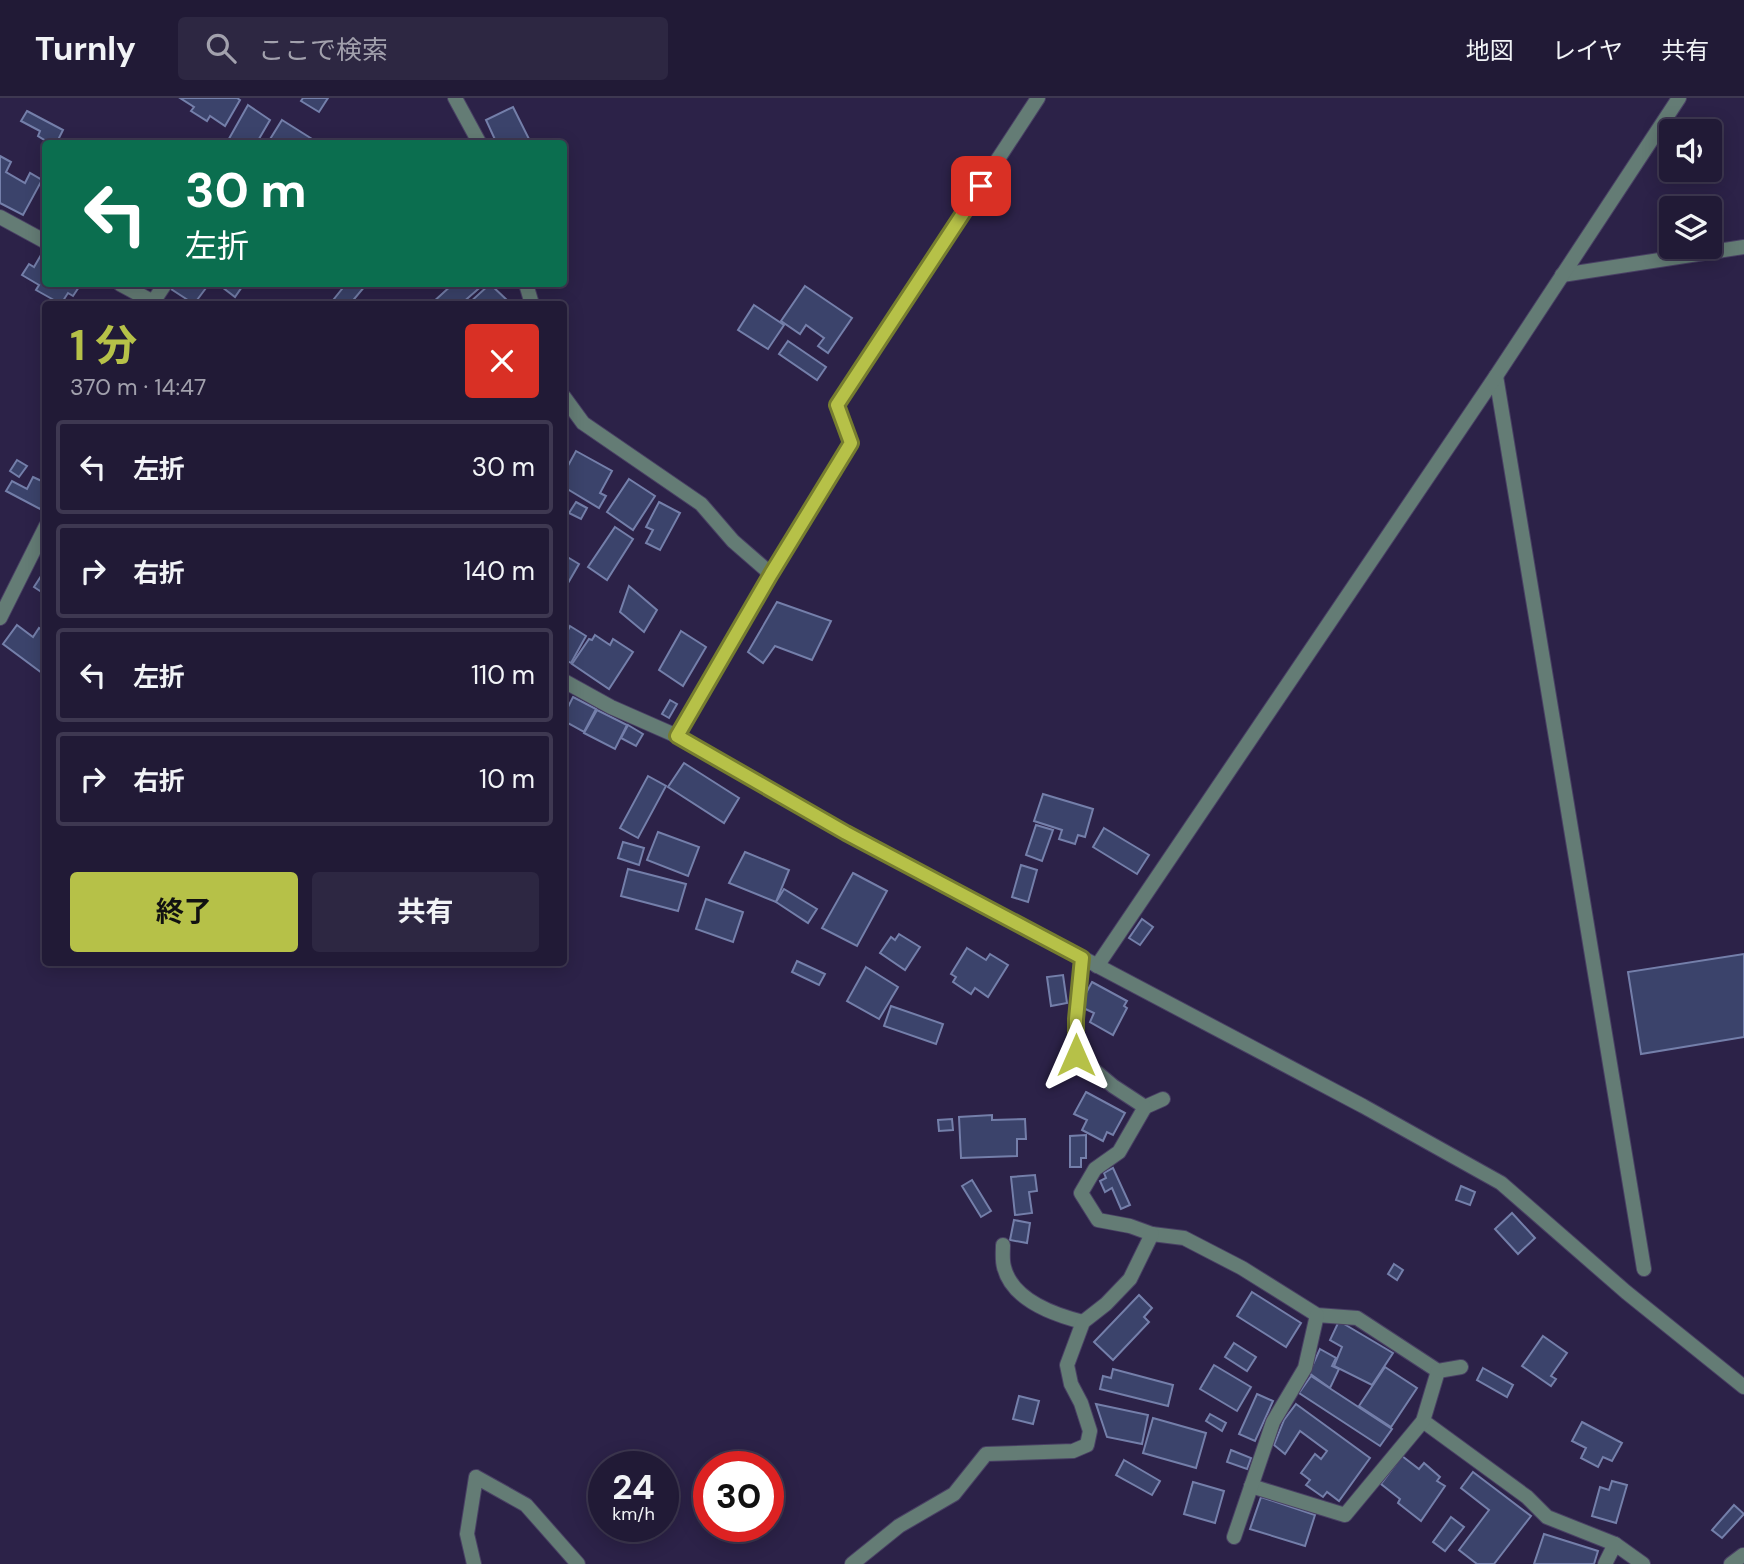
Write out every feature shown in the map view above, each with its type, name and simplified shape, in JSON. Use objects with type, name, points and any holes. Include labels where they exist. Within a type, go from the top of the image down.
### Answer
[{"type":"street","points":[[455,98],[478,140]]},
{"type":"street","points":[[677,736],[851,443],[837,405],[1038,98]]},
{"type":"street","points":[[1097,966],[1496,376],[1679,98]]},
{"type":"street","points":[[0,217],[42,240]]},
{"type":"street","points":[[1562,275],[1744,247]]},
{"type":"street","points":[[126,287],[151,301]]},
{"type":"street","points":[[1496,376],[1644,1269]]},
{"type":"street","points":[[567,401],[583,423],[701,504],[733,541],[771,574]]},
{"type":"street","points":[[0,618],[42,534]]},
{"type":"street","points":[[567,683],[611,708],[677,736],[846,833],[1363,1105],[1500,1183],[1626,1292],[1744,1387]]},
{"type":"street","points":[[1082,958],[1076,1019],[1076,1055],[1113,1086],[1146,1107]]},
{"type":"street","points":[[1163,1099],[1146,1107],[1119,1152],[1095,1169],[1081,1193],[1098,1220],[1130,1226],[1152,1234],[1184,1238],[1242,1268],[1317,1315],[1357,1318],[1438,1371],[1461,1367]]},
{"type":"street","points":[[852,1564],[899,1526],[954,1494],[986,1454],[1073,1451],[1087,1445],[1090,1431],[1081,1403],[1071,1384],[1067,1366],[1083,1322],[1106,1304],[1130,1279],[1152,1234]]},
{"type":"street","points":[[1003,1245],[1004,1269],[1018,1291],[1041,1308],[1083,1322]]},
{"type":"street","points":[[1234,1536],[1273,1422],[1305,1368],[1317,1315]]},
{"type":"street","points":[[1251,1486],[1345,1515],[1423,1421],[1438,1371]]},
{"type":"street","points":[[1423,1421],[1527,1497],[1547,1517],[1615,1544],[1643,1564]]},
{"type":"street","points":[[474,1564],[467,1534],[476,1477],[526,1505],[578,1564]]},
{"type":"street","points":[[1605,1564],[1615,1544]]},
{"type":"building","points":[[180,98],[240,100],[225,126],[210,116],[207,121],[191,111],[194,107]]},
{"type":"building","points":[[303,98],[328,98],[319,112],[301,101]]},
{"type":"building","points":[[248,105],[270,120],[258,140],[228,140]]},
{"type":"building","points":[[513,107],[529,139],[495,140],[486,120]]},
{"type":"building","points":[[27,111],[63,130],[58,140],[44,140],[38,136],[40,131],[21,121]]},
{"type":"building","points":[[282,120],[314,140],[270,140]]},
{"type":"building","points":[[0,156],[11,162],[6,172],[25,183],[30,173],[42,180],[23,215],[0,203]]},
{"type":"building","points":[[42,256],[42,287],[79,287],[73,296],[68,293],[63,301],[56,301],[36,290],[39,285],[22,275],[29,264],[34,267]]},
{"type":"building","points":[[805,286],[852,318],[828,353],[818,346],[824,338],[806,325],[800,334],[781,321]]},
{"type":"building","points":[[207,287],[196,301],[189,301],[171,289]]},
{"type":"building","points":[[222,287],[242,287],[235,297]]},
{"type":"building","points":[[344,287],[364,287],[353,301],[332,301]]},
{"type":"building","points":[[450,287],[481,287],[464,301],[434,301]]},
{"type":"building","points":[[487,287],[493,287],[508,301],[471,301]]},
{"type":"building","points":[[754,305],[784,325],[768,349],[738,330]]},
{"type":"building","points":[[788,341],[826,367],[817,380],[779,354]]},
{"type":"building","points":[[576,451],[612,471],[600,493],[606,496],[599,508],[567,489],[567,468]]},
{"type":"building","points":[[17,460],[27,466],[19,477],[10,471]]},
{"type":"building","points":[[33,477],[42,481],[40,509],[6,491],[12,481],[27,489]]},
{"type":"building","points":[[629,479],[655,496],[633,530],[607,512]]},
{"type":"building","points":[[576,502],[587,508],[581,519],[569,513]]},
{"type":"building","points":[[659,502],[680,513],[660,550],[646,543],[653,530],[646,527]]},
{"type":"building","points":[[615,527],[633,539],[607,580],[588,567]]},
{"type":"building","points":[[567,557],[579,564],[567,585]]},
{"type":"building","points":[[42,575],[42,592],[34,587]]},
{"type":"building","points":[[629,586],[657,610],[644,632],[620,612]]},
{"type":"building","points":[[777,602],[831,621],[812,660],[775,646],[763,663],[748,652]]},
{"type":"building","points":[[17,625],[33,637],[39,628],[42,630],[42,673],[3,644]]},
{"type":"building","points":[[570,626],[586,636],[571,663],[567,661],[567,632]]},
{"type":"building","points":[[681,631],[706,647],[683,686],[659,670]]},
{"type":"building","points":[[595,635],[610,645],[613,639],[633,652],[609,689],[572,664],[589,639],[592,640]]},
{"type":"building","points":[[573,697],[596,709],[584,732],[567,723],[567,709]]},
{"type":"building","points":[[670,700],[677,704],[669,718],[662,714]]},
{"type":"building","points":[[597,710],[627,725],[615,749],[584,733]]},
{"type":"building","points":[[628,725],[643,734],[636,746],[621,738]]},
{"type":"building","points":[[684,763],[739,798],[724,823],[668,787]]},
{"type":"building","points":[[648,776],[666,786],[638,838],[620,828]]},
{"type":"building","points":[[1043,794],[1093,809],[1085,837],[1078,835],[1075,844],[1059,839],[1062,830],[1034,821]]},
{"type":"building","points":[[1036,825],[1053,830],[1042,861],[1026,855]]},
{"type":"building","points":[[1104,828],[1149,855],[1137,874],[1093,847]]},
{"type":"building","points":[[658,832],[699,847],[688,876],[647,860]]},
{"type":"building","points":[[623,842],[644,848],[639,865],[618,858]]},
{"type":"building","points":[[745,852],[789,870],[776,902],[729,883]]},
{"type":"building","points":[[1021,865],[1037,870],[1028,902],[1012,897]]},
{"type":"building","points":[[628,869],[686,884],[678,911],[621,896]]},
{"type":"building","points":[[853,873],[887,891],[857,946],[822,928]]},
{"type":"building","points":[[784,889],[817,909],[808,923],[776,902]]},
{"type":"building","points":[[706,899],[743,912],[733,942],[696,929]]},
{"type":"building","points":[[1142,919],[1153,927],[1140,945],[1129,938]]},
{"type":"building","points":[[899,934],[920,947],[905,970],[880,953],[891,937],[895,940]]},
{"type":"building","points":[[967,948],[986,960],[990,954],[1008,965],[988,997],[975,988],[971,994],[953,982],[956,977],[951,974]]},
{"type":"building","points":[[1744,954],[1744,1037],[1641,1054],[1628,972]]},
{"type":"building","points":[[797,961],[825,974],[819,985],[792,972]]},
{"type":"building","points":[[866,967],[898,987],[879,1019],[847,1001]]},
{"type":"building","points":[[1063,975],[1067,1003],[1051,1006],[1047,977]]},
{"type":"building","points":[[1092,982],[1127,1001],[1124,1006],[1127,1008],[1113,1035],[1090,1022],[1094,1013],[1079,1006]]},
{"type":"building","points":[[891,1006],[943,1024],[936,1044],[884,1026]]},
{"type":"building","points":[[1086,1092],[1125,1113],[1113,1135],[1107,1132],[1103,1141],[1082,1130],[1087,1120],[1074,1114]]},
{"type":"building","points":[[992,1115],[992,1120],[1025,1119],[1026,1139],[1017,1139],[1017,1156],[961,1158],[959,1117]]},
{"type":"building","points":[[952,1119],[953,1130],[939,1131],[938,1120]]},
{"type":"building","points":[[1086,1135],[1086,1158],[1081,1158],[1081,1167],[1070,1167],[1070,1136]]},
{"type":"building","points":[[1113,1168],[1130,1205],[1121,1209],[1112,1188],[1105,1192],[1100,1181],[1106,1178],[1104,1173]]},
{"type":"building","points":[[1035,1175],[1037,1191],[1029,1192],[1032,1213],[1015,1215],[1011,1177]]},
{"type":"building","points":[[972,1180],[991,1211],[981,1217],[962,1186]]},
{"type":"building","points":[[1461,1186],[1475,1192],[1470,1205],[1456,1200]]},
{"type":"building","points":[[1512,1213],[1535,1238],[1518,1254],[1495,1229]]},
{"type":"building","points":[[1014,1220],[1030,1223],[1027,1243],[1010,1240]]},
{"type":"building","points":[[1394,1264],[1403,1270],[1397,1280],[1388,1274]]},
{"type":"building","points":[[1252,1292],[1301,1323],[1286,1347],[1237,1316]]},
{"type":"building","points":[[1139,1295],[1152,1308],[1144,1317],[1149,1322],[1113,1360],[1094,1342]]},
{"type":"building","points":[[1339,1321],[1393,1353],[1372,1385],[1334,1366],[1342,1347],[1330,1340]]},
{"type":"building","points":[[1543,1336],[1567,1353],[1551,1376],[1556,1379],[1551,1386],[1522,1366]]},
{"type":"building","points":[[1234,1343],[1256,1357],[1247,1371],[1225,1357]]},
{"type":"building","points":[[1320,1349],[1336,1358],[1332,1366],[1339,1369],[1330,1388],[1309,1373]]},
{"type":"building","points":[[1214,1365],[1251,1387],[1237,1411],[1200,1389]]},
{"type":"building","points":[[1385,1367],[1417,1388],[1391,1427],[1359,1406]]},
{"type":"building","points":[[1483,1368],[1513,1385],[1507,1397],[1477,1380]]},
{"type":"building","points":[[1113,1369],[1173,1385],[1168,1406],[1100,1389],[1103,1376],[1111,1378]]},
{"type":"building","points":[[1311,1376],[1392,1429],[1380,1446],[1299,1393]]},
{"type":"building","points":[[1257,1394],[1273,1401],[1255,1441],[1239,1434]]},
{"type":"building","points":[[1019,1396],[1039,1401],[1033,1424],[1013,1419]]},
{"type":"building","points":[[1096,1404],[1148,1415],[1142,1444],[1107,1437]]},
{"type":"building","points":[[1296,1404],[1370,1458],[1339,1501],[1327,1492],[1323,1497],[1306,1485],[1310,1480],[1301,1473],[1315,1454],[1321,1459],[1327,1451],[1300,1431],[1285,1454],[1274,1445],[1284,1420]]},
{"type":"building","points":[[1210,1414],[1226,1423],[1222,1431],[1206,1421]]},
{"type":"building","points":[[1153,1418],[1206,1433],[1196,1468],[1143,1453]]},
{"type":"building","points":[[1582,1422],[1622,1443],[1612,1461],[1603,1457],[1598,1467],[1581,1458],[1586,1448],[1572,1441]]},
{"type":"building","points":[[1231,1450],[1251,1458],[1247,1469],[1227,1462]]},
{"type":"building","points":[[1402,1456],[1419,1469],[1424,1463],[1440,1477],[1437,1481],[1445,1486],[1421,1521],[1398,1503],[1400,1499],[1381,1484]]},
{"type":"building","points":[[1124,1460],[1160,1481],[1152,1495],[1116,1475]]},
{"type":"building","points":[[1473,1472],[1531,1516],[1494,1564],[1477,1564],[1459,1550],[1489,1510],[1461,1488]]},
{"type":"building","points":[[1612,1481],[1627,1485],[1616,1523],[1592,1516],[1600,1487],[1609,1490]]},
{"type":"building","points":[[1193,1482],[1224,1491],[1215,1523],[1184,1514]]},
{"type":"building","points":[[1261,1497],[1315,1515],[1305,1546],[1250,1529]]},
{"type":"building","points":[[1734,1505],[1744,1514],[1722,1538],[1712,1530]]},
{"type":"building","points":[[1451,1517],[1464,1527],[1445,1551],[1433,1542]]},
{"type":"building","points":[[1544,1534],[1598,1551],[1594,1564],[1534,1564]]},
{"type":"route","points":[[981,186],[837,405],[851,443],[677,736],[846,833],[1082,958],[1076,1019],[1076,1055]]}]
